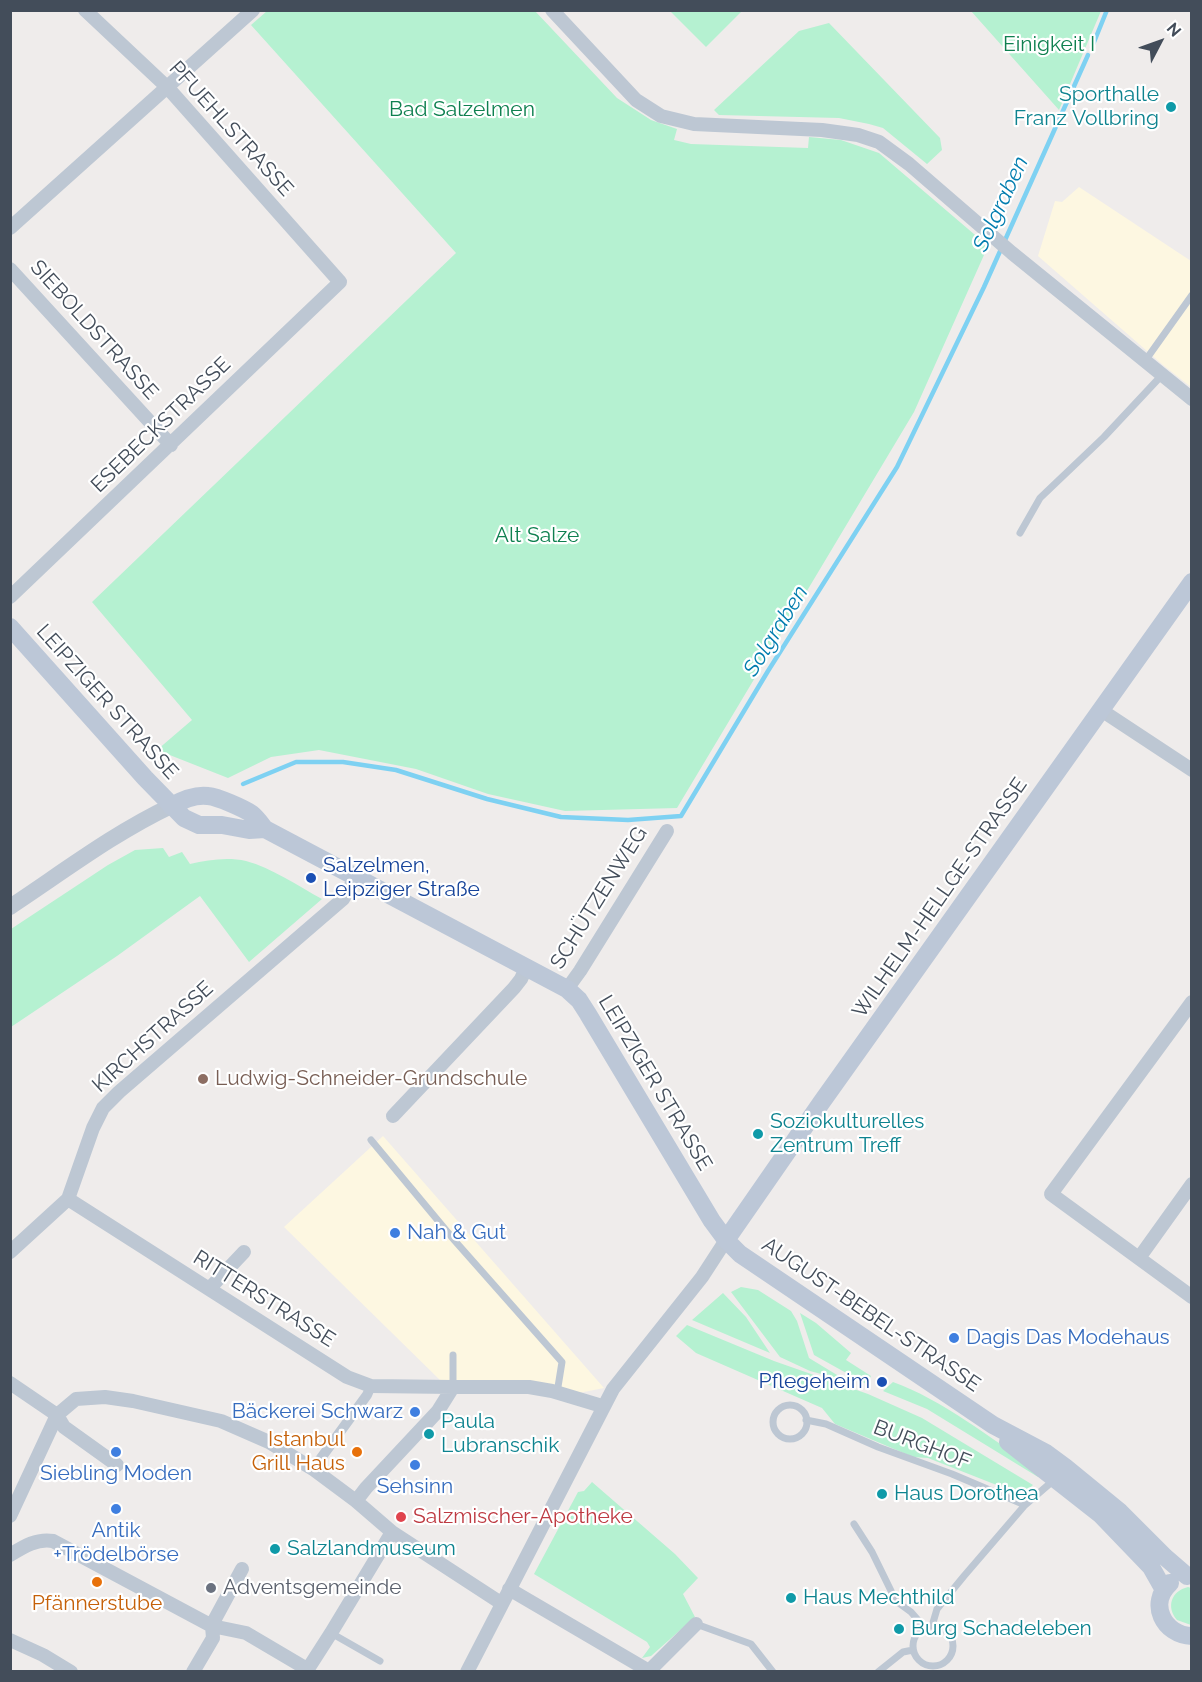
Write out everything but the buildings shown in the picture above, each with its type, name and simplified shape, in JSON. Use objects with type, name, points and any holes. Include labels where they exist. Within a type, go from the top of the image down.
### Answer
[{"type":"main road","name":"WILHELM-HELLGE-STRASSE","points":[[726,1240],[1191,582]]},
{"type":"main road","name":"LEIPZIGER STRASSE","points":[[10,627],[184,818],[199,825],[222,825],[249,830],[265,829]]},
{"type":"main road","name":"LEIPZIGER STRASSE","points":[[171,806],[195,796],[209,796],[253,815],[265,829],[567,989],[579,1000],[588,1014],[699,1200],[726,1240]]},
{"type":"main road","name":"AUGUST-BEBEL-STRASSE","points":[[726,1240],[761,1269],[993,1425],[1046,1453],[1060,1472],[1138,1551],[1151,1567],[1164,1590]]},
{"type":"main road","name":"AUGUST-BEBEL-STRASSE","points":[[1060,1472],[1092,1487],[1189,1576]]},
{"type":"main road","points":[[1189,1576],[1174,1580],[1164,1590],[1159,1604],[1165,1624],[1176,1634],[1191,1636]]},
{"type":"street","name":"PFUEHLSTRASSE","points":[[85,10],[168,88],[340,282]]},
{"type":"street","points":[[10,228],[253,10]]},
{"type":"street","points":[[552,10],[636,100],[661,116],[694,124],[822,130],[858,135],[879,142],[904,160],[1012,253],[1191,399]]},
{"type":"street","name":"SIEBOLDSTRASSE","points":[[10,269],[171,445]]},
{"type":"street","name":"ESEBECKSTRASSE","points":[[10,597],[340,282]]},
{"type":"street","points":[[1101,710],[1191,770]]},
{"type":"street","points":[[10,907],[123,833],[171,806]]},
{"type":"street","name":"SCHÜTZENWEG","points":[[567,989],[667,831]]},
{"type":"street","name":"KIRCHSTRASSE","points":[[10,1252],[68,1199],[93,1128],[103,1108],[343,899],[356,877]]},
{"type":"street","points":[[393,1116],[514,988],[527,966]]},
{"type":"street","points":[[1191,1002],[1051,1194],[1191,1297]]},
{"type":"street","points":[[1139,1258],[1191,1184]]},
{"type":"street","name":"RITTERSTRASSE","points":[[68,1199],[347,1377],[371,1386],[529,1387],[603,1406]]},
{"type":"street","points":[[467,1671],[572,1472],[603,1406],[619,1381],[702,1277],[726,1240]]},
{"type":"street","points":[[209,1289],[244,1252]]},
{"type":"street","points":[[10,1383],[57,1415],[64,1427],[117,1465]]},
{"type":"street","points":[[313,1469],[367,1395],[371,1386]]},
{"type":"street","points":[[356,1501],[438,1411],[453,1387]]},
{"type":"street","points":[[10,1516],[57,1415],[76,1399],[105,1397],[133,1401],[221,1421],[269,1442],[313,1469],[392,1532],[501,1603]]},
{"type":"street","points":[[10,1555],[28,1544],[53,1541],[212,1626],[246,1633],[306,1670],[392,1532]]},
{"type":"street","points":[[193,1671],[213,1638],[212,1626],[242,1569]]},
{"type":"street","points":[[509,1589],[649,1671],[696,1624]]},
{"type":"street","points":[[10,1640],[71,1671]]},
{"type":"lane","points":[[1145,361],[1191,295]]},
{"type":"lane","points":[[1020,534],[1040,498],[1104,437],[1162,375]]},
{"type":"lane","points":[[371,1140],[455,1241],[562,1362],[557,1393]]},
{"type":"lane","points":[[453,1355],[453,1387]]},
{"type":"lane","name":"BURGHOF","points":[[786,1406],[798,1407],[805,1414],[806,1420],[803,1432],[794,1438],[785,1438],[780,1435],[774,1426],[775,1414],[786,1406]]},
{"type":"lane","name":"BURGHOF","points":[[806,1420],[826,1424],[1025,1505]]},
{"type":"lane","points":[[932,1626],[937,1609],[1025,1505],[1060,1472]]},
{"type":"lane","points":[[854,1524],[872,1552],[896,1600],[918,1620],[920,1631]]},
{"type":"lane","points":[[696,1624],[751,1644],[773,1671]]},
{"type":"lane","points":[[932,1626],[945,1630],[952,1640],[952,1653],[943,1664],[930,1666],[918,1660],[913,1650],[915,1637],[920,1631],[932,1626]]},
{"type":"lane","points":[[331,1633],[380,1661]]},
{"type":"lane","points":[[878,1671],[903,1652],[913,1650]]},
{"type":"shaded area","points":[[1079,187],[1191,261],[1191,387],[1038,256],[1055,201],[1062,202]]},
{"type":"shaded area","points":[[383,1136],[604,1388],[574,1394],[442,1382],[284,1227]]},
{"type":"green space","name":"Alt Salze","points":[[267,11],[535,11],[617,98],[651,120],[677,129],[674,140],[691,144],[808,148],[809,137],[841,140],[879,153],[988,246],[914,412],[677,808],[565,811],[488,794],[416,769],[319,750],[271,757],[228,778],[157,750],[192,720],[92,602],[456,253],[251,25]]},
{"type":"green space","points":[[670,11],[742,11],[706,47]]},
{"type":"green space","name":"Einigkeit I","points":[[971,11],[1101,11],[1059,110]]},
{"type":"green space","points":[[829,23],[940,138],[942,150],[927,164],[883,128],[869,124],[839,118],[719,115],[714,110],[799,31]]},
{"type":"green space","points":[[163,848],[169,857],[182,852],[190,864],[225,859],[256,864],[322,899],[249,962],[200,896],[117,956],[11,1027],[11,929],[108,865],[135,850]]},
{"type":"green space","points":[[741,1287],[758,1290],[791,1311],[797,1321],[809,1358],[847,1381],[810,1371],[780,1357],[731,1292]]},
{"type":"green space","points":[[723,1293],[746,1317],[770,1353],[692,1320]]},
{"type":"green space","points":[[800,1313],[816,1323],[851,1353],[846,1360],[871,1376],[866,1384],[814,1355]]},
{"type":"green space","points":[[687,1325],[774,1361],[868,1394],[922,1418],[1033,1485],[1022,1495],[928,1458],[913,1457],[835,1424],[822,1408],[696,1353],[676,1336]]},
{"type":"green space","points":[[893,1382],[930,1399],[966,1421],[1037,1469],[1038,1477],[927,1409],[883,1391]]},
{"type":"green space","points":[[592,1482],[675,1554],[698,1578],[683,1594],[695,1617],[651,1656],[642,1658],[650,1647],[647,1642],[534,1574],[578,1492],[584,1491]]},
{"type":"green space","points":[[1188,1587],[1191,1588],[1191,1625],[1177,1620],[1171,1605],[1174,1596]]},
{"type":"waterway","name":"Solgraben","points":[[1092,47],[1107,10]]},
{"type":"waterway","name":"Solgraben","points":[[243,784],[296,762],[343,762],[396,770],[487,799],[561,817],[628,820],[681,816],[768,671],[897,467],[984,287],[1088,55]]},
{"type":"place","name":"Sporthalle Franz Vollbring","points":[[1171,107]]},
{"type":"place","name":"Salzelmen, Leipziger Straße","points":[[311,878]]},
{"type":"place","name":"Ludwig-Schneider-Grundschule","points":[[203,1079]]},
{"type":"place","name":"Soziokulturelles Zentrum Treff","points":[[758,1134]]},
{"type":"place","name":"Nah & Gut","points":[[395,1233]]},
{"type":"place","name":"Dagis Das Modehaus","points":[[954,1338]]},
{"type":"place","name":"Pflegeheim","points":[[882,1382]]},
{"type":"place","name":"Bäckerei Schwarz","points":[[415,1412]]},
{"type":"place","name":"Paula Lubranschik","points":[[429,1434]]},
{"type":"place","name":"Siebling Moden","points":[[116,1452]]},
{"type":"place","name":"Istanbul Grill Haus","points":[[357,1452]]},
{"type":"place","name":"Sehsinn","points":[[415,1465]]},
{"type":"place","name":"Haus Dorothea","points":[[882,1494]]},
{"type":"place","name":"Antik +Trödelbörse","points":[[116,1509]]},
{"type":"place","name":"Salzmischer-Apotheke","points":[[401,1517]]},
{"type":"place","name":"Salzlandmuseum","points":[[275,1549]]},
{"type":"place","name":"Pfännerstube","points":[[97,1582]]},
{"type":"place","name":"Adventsgemeinde","points":[[211,1588]]},
{"type":"place","name":"Haus Mechthild","points":[[791,1598]]},
{"type":"place","name":"Burg Schadeleben","points":[[899,1629]]},
{"type":"park label","name":"Bad Salzelmen","points":[[462,110]]}]
